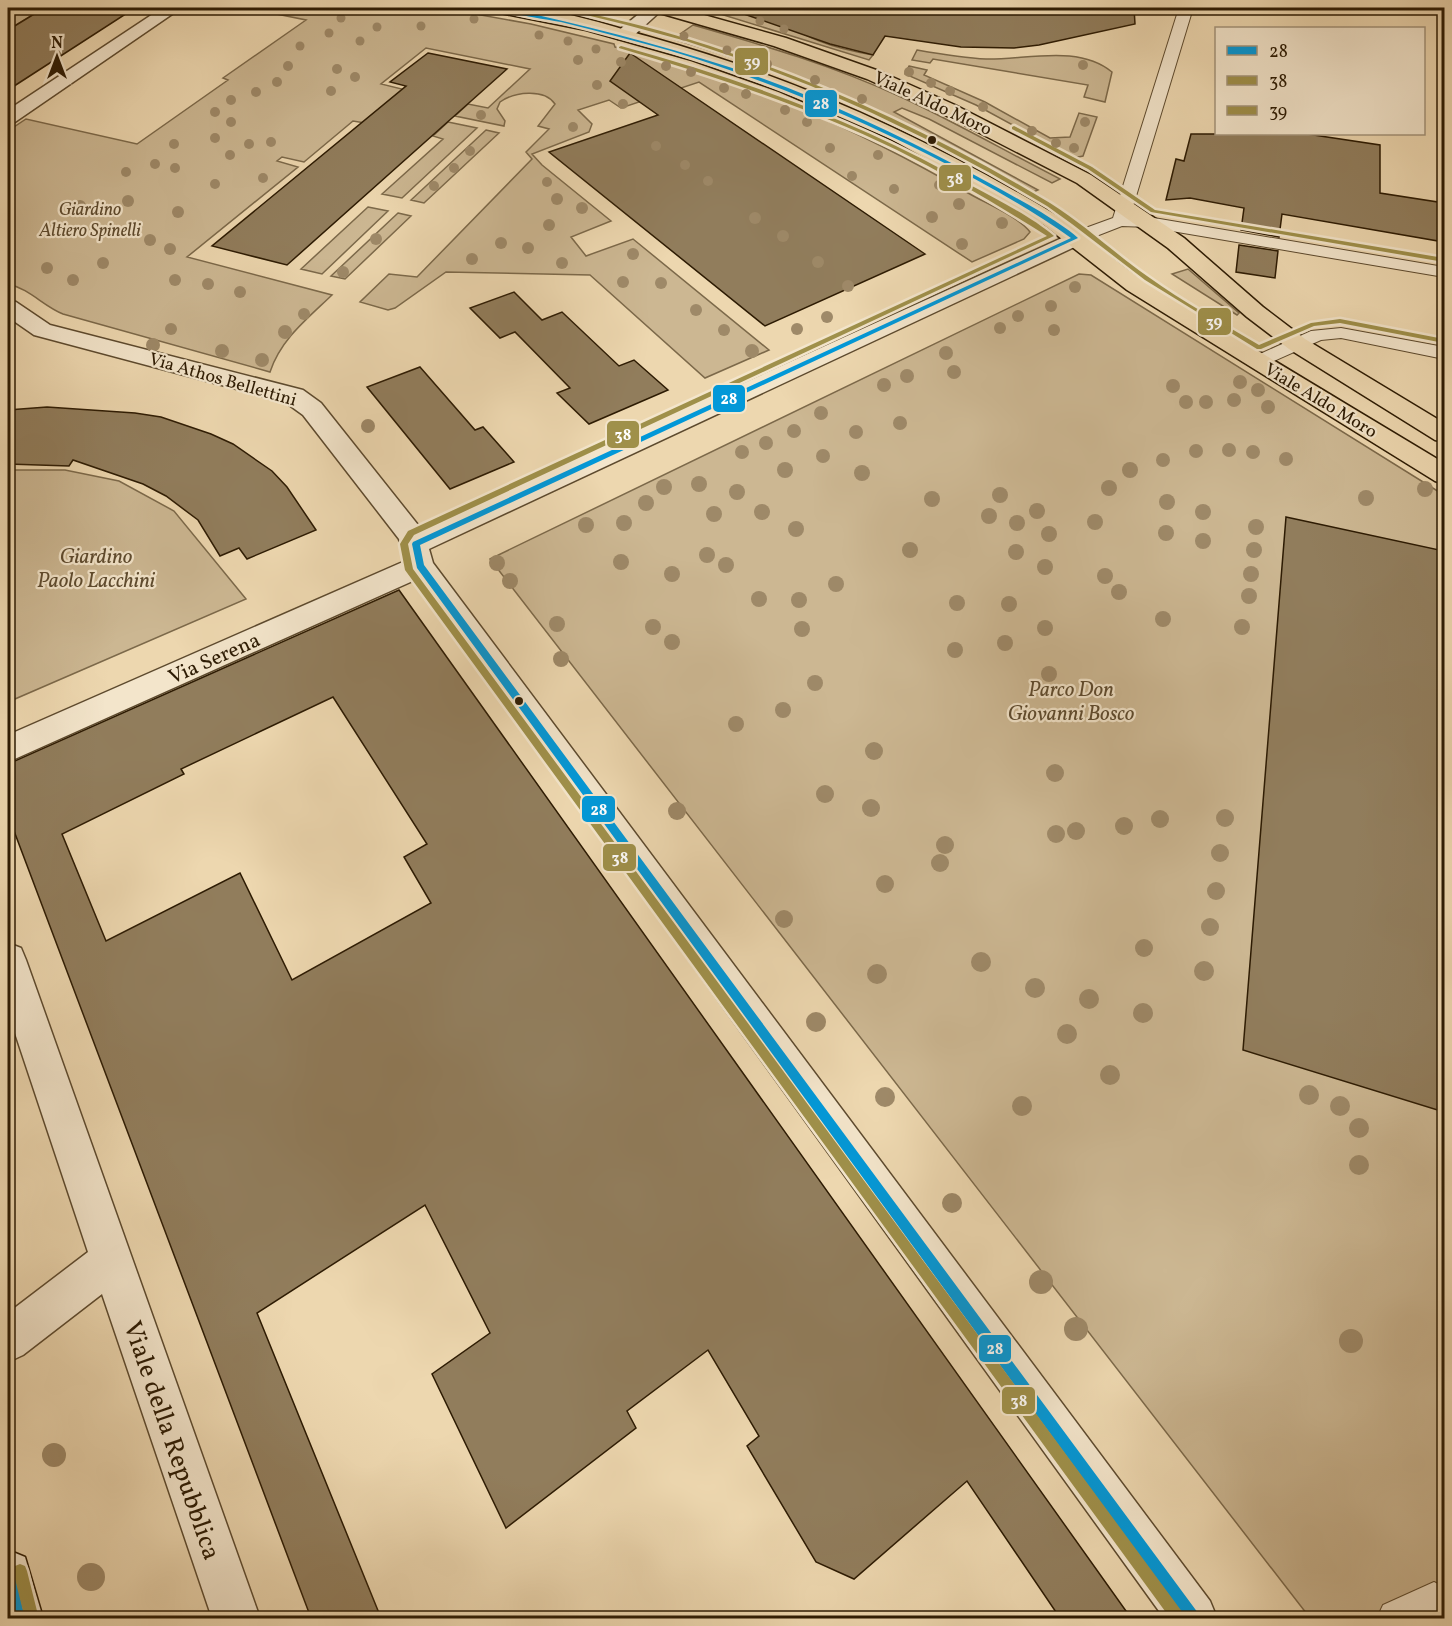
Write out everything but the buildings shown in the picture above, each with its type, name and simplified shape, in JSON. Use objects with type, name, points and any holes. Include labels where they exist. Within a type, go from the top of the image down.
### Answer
[{"type":"main road","name":"Viale Aldo Moro","points":[[501,8],[624,34],[744,71],[826,102],[941,159],[1025,205],[1075,238],[1135,285],[1444,475]]},
{"type":"main road","name":"Viale Aldo Moro","points":[[672,9],[805,50],[912,91],[1074,174],[1123,213],[1148,222],[1297,344],[1444,434]]},
{"type":"street","points":[[624,34],[656,8]]},
{"type":"street","points":[[8,118],[172,9]]},
{"type":"street","name":"Via Serena","points":[[8,749],[418,555],[1075,238]]},
{"type":"street","name":"Via Athos Bellettini","points":[[8,307],[42,330],[294,396],[312,409],[1193,1618]]},
{"type":"street","name":"Viale della Repubblica","points":[[8,960],[110,1261],[236,1618]]},
{"type":"street","points":[[8,1340],[110,1261]]},
{"type":"street","points":[[8,1574],[19,1618]]},
{"type":"lane","points":[[1075,238],[1123,213],[1186,8]]},
{"type":"lane","points":[[1148,222],[1444,272]]},
{"type":"lane","points":[[1258,362],[1317,335],[1341,333],[1444,353]]},
{"type":"lane","points":[[1396,1618],[1434,1601],[1444,1615]]},
{"type":"green space","points":[[8,8],[44,8],[8,30]]},
{"type":"green space","name":"Giardino Altiero Spinelli","points":[[246,8],[442,8],[531,24],[614,44],[615,47],[708,74],[753,90],[840,126],[1001,211],[1025,226],[1030,232],[1024,239],[972,262],[699,82],[621,108],[609,100],[578,110],[592,124],[589,132],[532,154],[542,165],[611,221],[571,237],[586,256],[633,239],[769,350],[705,378],[590,275],[446,272],[395,308],[388,310],[360,302],[389,274],[417,277],[532,159],[526,152],[549,129],[538,126],[555,104],[544,96],[529,93],[513,96],[500,102],[497,109],[505,121],[504,126],[455,116],[468,104],[488,108],[530,69],[426,48],[381,84],[406,90],[365,123],[353,121],[304,162],[282,157],[277,161],[298,167],[187,257],[332,295],[288,339],[270,372],[63,314],[16,286],[8,284],[8,131],[26,119],[137,144],[228,80],[223,78],[306,20]]},
{"type":"green space","points":[[542,8],[602,8],[589,17]]},
{"type":"green space","points":[[602,8],[625,8],[620,12]]},
{"type":"green space","points":[[701,8],[774,8],[783,19],[806,35],[832,46],[873,55],[869,60]]},
{"type":"green space","points":[[693,25],[850,75],[901,97],[1060,179],[1052,183],[929,119],[902,108],[894,112],[1038,190],[1031,193],[912,130],[838,96],[673,39]]},
{"type":"green space","points":[[917,50],[986,59],[1068,56],[1098,63],[1112,72],[1105,102],[1084,97],[1088,85],[933,59],[930,63],[912,60]]},
{"type":"green space","points":[[909,66],[927,70],[924,75],[985,102],[1050,138],[1070,137],[1079,113],[1097,117],[1083,156],[1073,158],[976,105],[905,74]]},
{"type":"green space","points":[[448,122],[477,128],[402,198],[382,194],[443,139],[433,136]]},
{"type":"green space","points":[[486,130],[499,133],[424,203],[411,200]]},
{"type":"green space","points":[[368,207],[388,211],[322,274],[301,269]]},
{"type":"green space","points":[[398,213],[411,216],[345,279],[331,276]]},
{"type":"green space","points":[[1188,269],[1239,313],[1237,315],[1172,274]]},
{"type":"green space","name":"Parco Don Giovanni Bosco","points":[[1079,274],[1091,275],[1444,495],[1444,1618],[1310,1618],[490,559]]},
{"type":"green space","name":"Giardino Paolo Lacchini","points":[[8,470],[65,470],[119,481],[174,511],[246,599],[8,702]]},
{"type":"transit line","name":"28","points":[[501,8],[617,35],[729,68],[784,88],[893,135],[946,162],[1028,207],[1075,238],[416,544],[420,566],[1193,1618]]},
{"type":"transit line","name":"39","points":[[560,8],[624,22],[751,61],[813,85],[934,141],[1049,205],[1147,279],[1259,348],[1313,324],[1340,321],[1444,341]]},
{"type":"transit line","name":"38","points":[[621,47],[733,82],[844,124],[950,175],[1051,236],[411,533],[404,544],[409,570],[1178,1618]]},
{"type":"transit line","name":"39","points":[[1014,128],[1090,168],[1153,211],[1444,260]]},
{"type":"transit line","name":"39","points":[[20,1571],[31,1615]]},
{"type":"transit line","name":"28","points":[[8,1574],[19,1618]]}]
